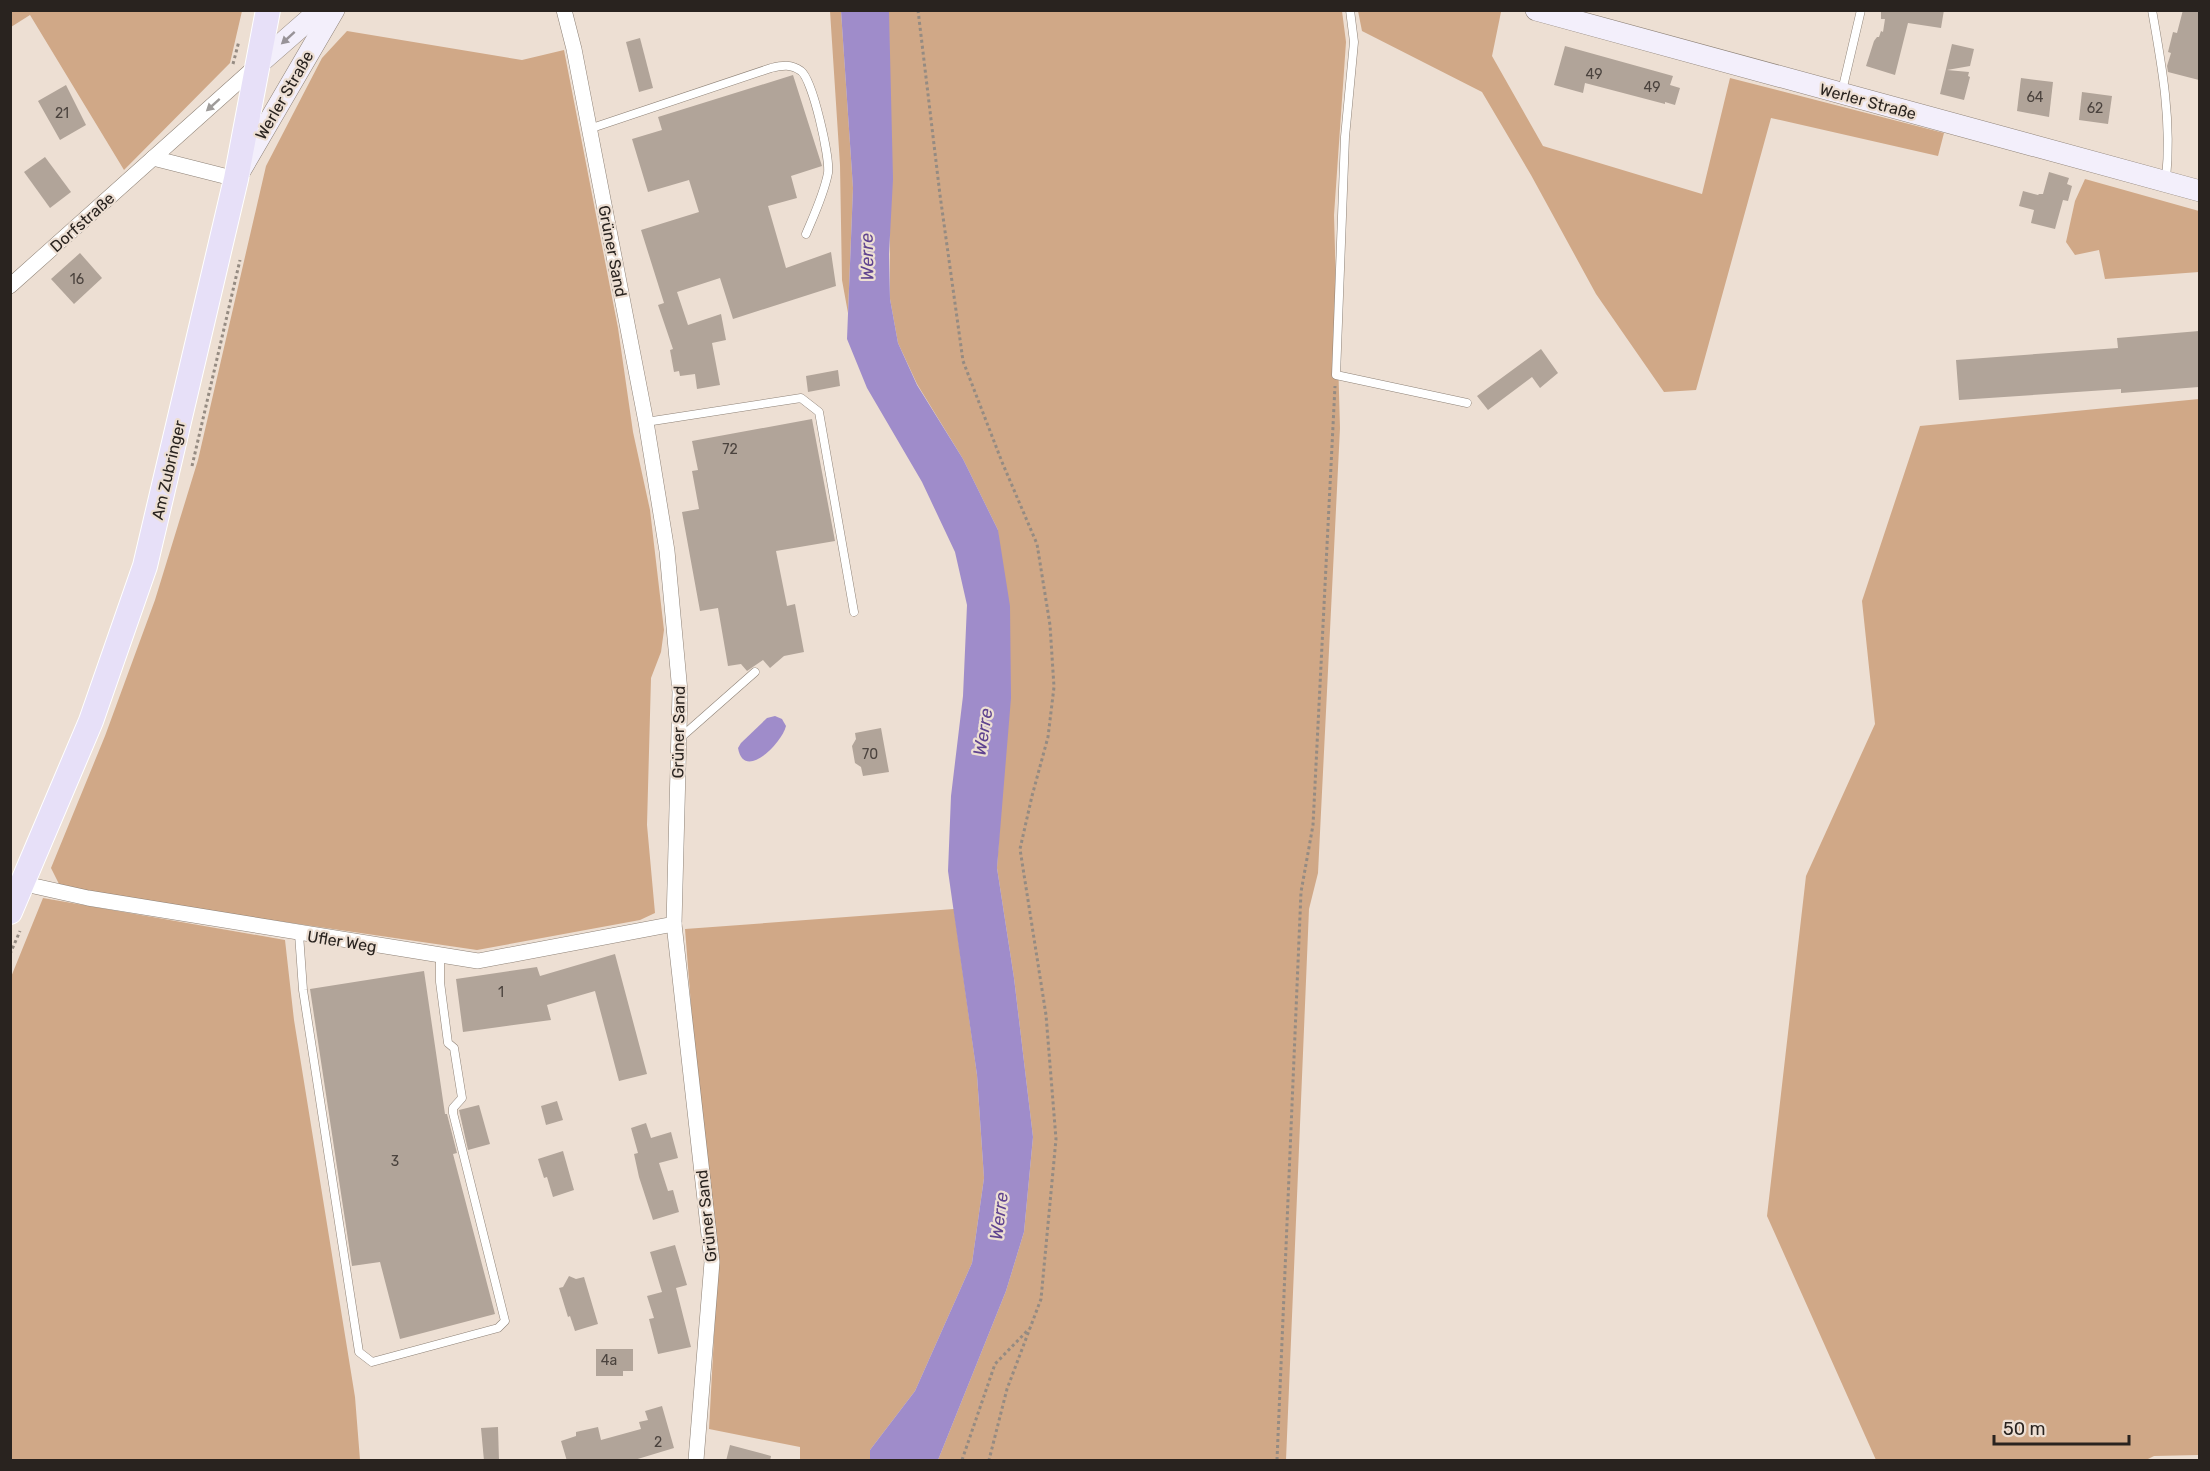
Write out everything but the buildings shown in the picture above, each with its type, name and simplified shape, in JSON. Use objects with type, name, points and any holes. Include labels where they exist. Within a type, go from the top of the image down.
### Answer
[{"type":"main road","name":"Am Zubringer","points":[[10,912],[17,882],[91,722],[145,566],[236,179],[268,10]]},
{"type":"main road","name":"Werler Straße","points":[[256,66],[320,10]]},
{"type":"main road","name":"Werler Straße","points":[[236,179],[334,10]]},
{"type":"main road","name":"Werler Straße","points":[[1536,10],[2199,191]]},
{"type":"street","name":"Grüner Sand","points":[[564,10],[574,49],[646,422],[667,551],[681,692],[674,924],[712,1262],[696,1461]]},
{"type":"street","name":"Dorfstraße","points":[[10,286],[256,66]]},
{"type":"street","points":[[153,158],[236,179]]},
{"type":"street","name":"Ufler Weg","points":[[17,882],[88,898],[299,934],[478,961],[674,924]]},
{"type":"lane","points":[[1350,10],[1354,42],[1346,137],[1335,375],[1467,403]]},
{"type":"lane","points":[[1841,94],[1862,10]]},
{"type":"lane","points":[[2152,10],[2161,58],[2169,130],[2165,181]]},
{"type":"lane","points":[[589,129],[771,68],[787,64],[804,72],[827,154],[828,172],[806,234]]},
{"type":"lane","points":[[646,422],[801,398],[819,412],[854,612]]},
{"type":"lane","points":[[678,740],[755,672]]},
{"type":"lane","points":[[299,934],[303,990],[359,1352],[372,1362],[498,1328],[505,1320],[453,1113],[453,1108],[462,1098],[454,1048],[448,1043],[440,982],[440,955]]},
{"type":"path","points":[[918,10],[963,361],[1037,544],[1050,625],[1054,687],[1048,737],[1020,849],[1046,1015],[1056,1139],[1041,1299],[1007,1389],[989,1461]]},
{"type":"path","points":[[1277,1461],[1301,892],[1313,825],[1335,375]]},
{"type":"path","points":[[962,1461],[994,1364],[1031,1327]]},
{"type":"shaded area","points":[[1495,10],[1501,12],[1492,56],[1543,146],[1702,194],[1730,78],[1944,133],[1938,156],[1771,118],[1696,390],[1664,392],[1596,294],[1531,175],[1482,92],[1362,31],[1358,11]]},
{"type":"shaded area","points":[[10,11],[242,11],[230,63],[124,170],[30,15],[11,27]]},
{"type":"shaded area","points":[[830,11],[841,11],[853,188],[848,313],[842,280],[840,165]]},
{"type":"shaded area","points":[[889,11],[1342,11],[1346,42],[1334,215],[1340,428],[1318,873],[1309,909],[1286,1460],[938,1460],[1006,1291],[1024,1232],[1033,1137],[1014,978],[997,868],[1002,788],[998,530],[963,459],[917,384],[898,343],[890,299]]},
{"type":"shaded area","points":[[347,31],[522,60],[564,50],[618,328],[633,432],[650,510],[664,630],[661,652],[651,678],[647,825],[655,913],[640,920],[477,950],[114,897],[59,884],[51,868],[105,736],[155,600],[198,460],[266,166],[322,58]]},
{"type":"shaded area","points":[[2085,179],[2199,211],[2199,272],[2105,279],[2099,250],[2075,255],[2066,242],[2075,201]]},
{"type":"shaded area","points":[[2199,399],[2199,1455],[2154,1456],[2146,1460],[1876,1460],[1767,1216],[1806,876],[1875,724],[1862,601],[1920,426]]},
{"type":"shaded area","points":[[43,898],[285,940],[294,1020],[355,1397],[360,1460],[11,1460],[11,977]]},
{"type":"shaded area","points":[[954,909],[977,1075],[984,1178],[972,1263],[915,1391],[870,1450],[870,1460],[800,1460],[800,1447],[709,1429],[718,1261],[698,1094],[685,929]]},
{"type":"water","name":"Werre","points":[[841,11],[889,11],[893,179],[889,254],[890,299],[898,343],[917,385],[963,459],[998,530],[1010,606],[1011,698],[997,868],[1014,978],[1033,1137],[1024,1232],[1006,1291],[938,1460],[870,1460],[870,1450],[915,1391],[972,1263],[984,1178],[977,1075],[948,871],[951,796],[963,696],[967,605],[955,552],[922,482],[867,388],[847,339],[853,188]]},
{"type":"water","points":[[775,716],[782,719],[786,726],[778,741],[763,756],[755,760],[747,761],[742,758],[738,748],[741,743],[767,718]]}]
